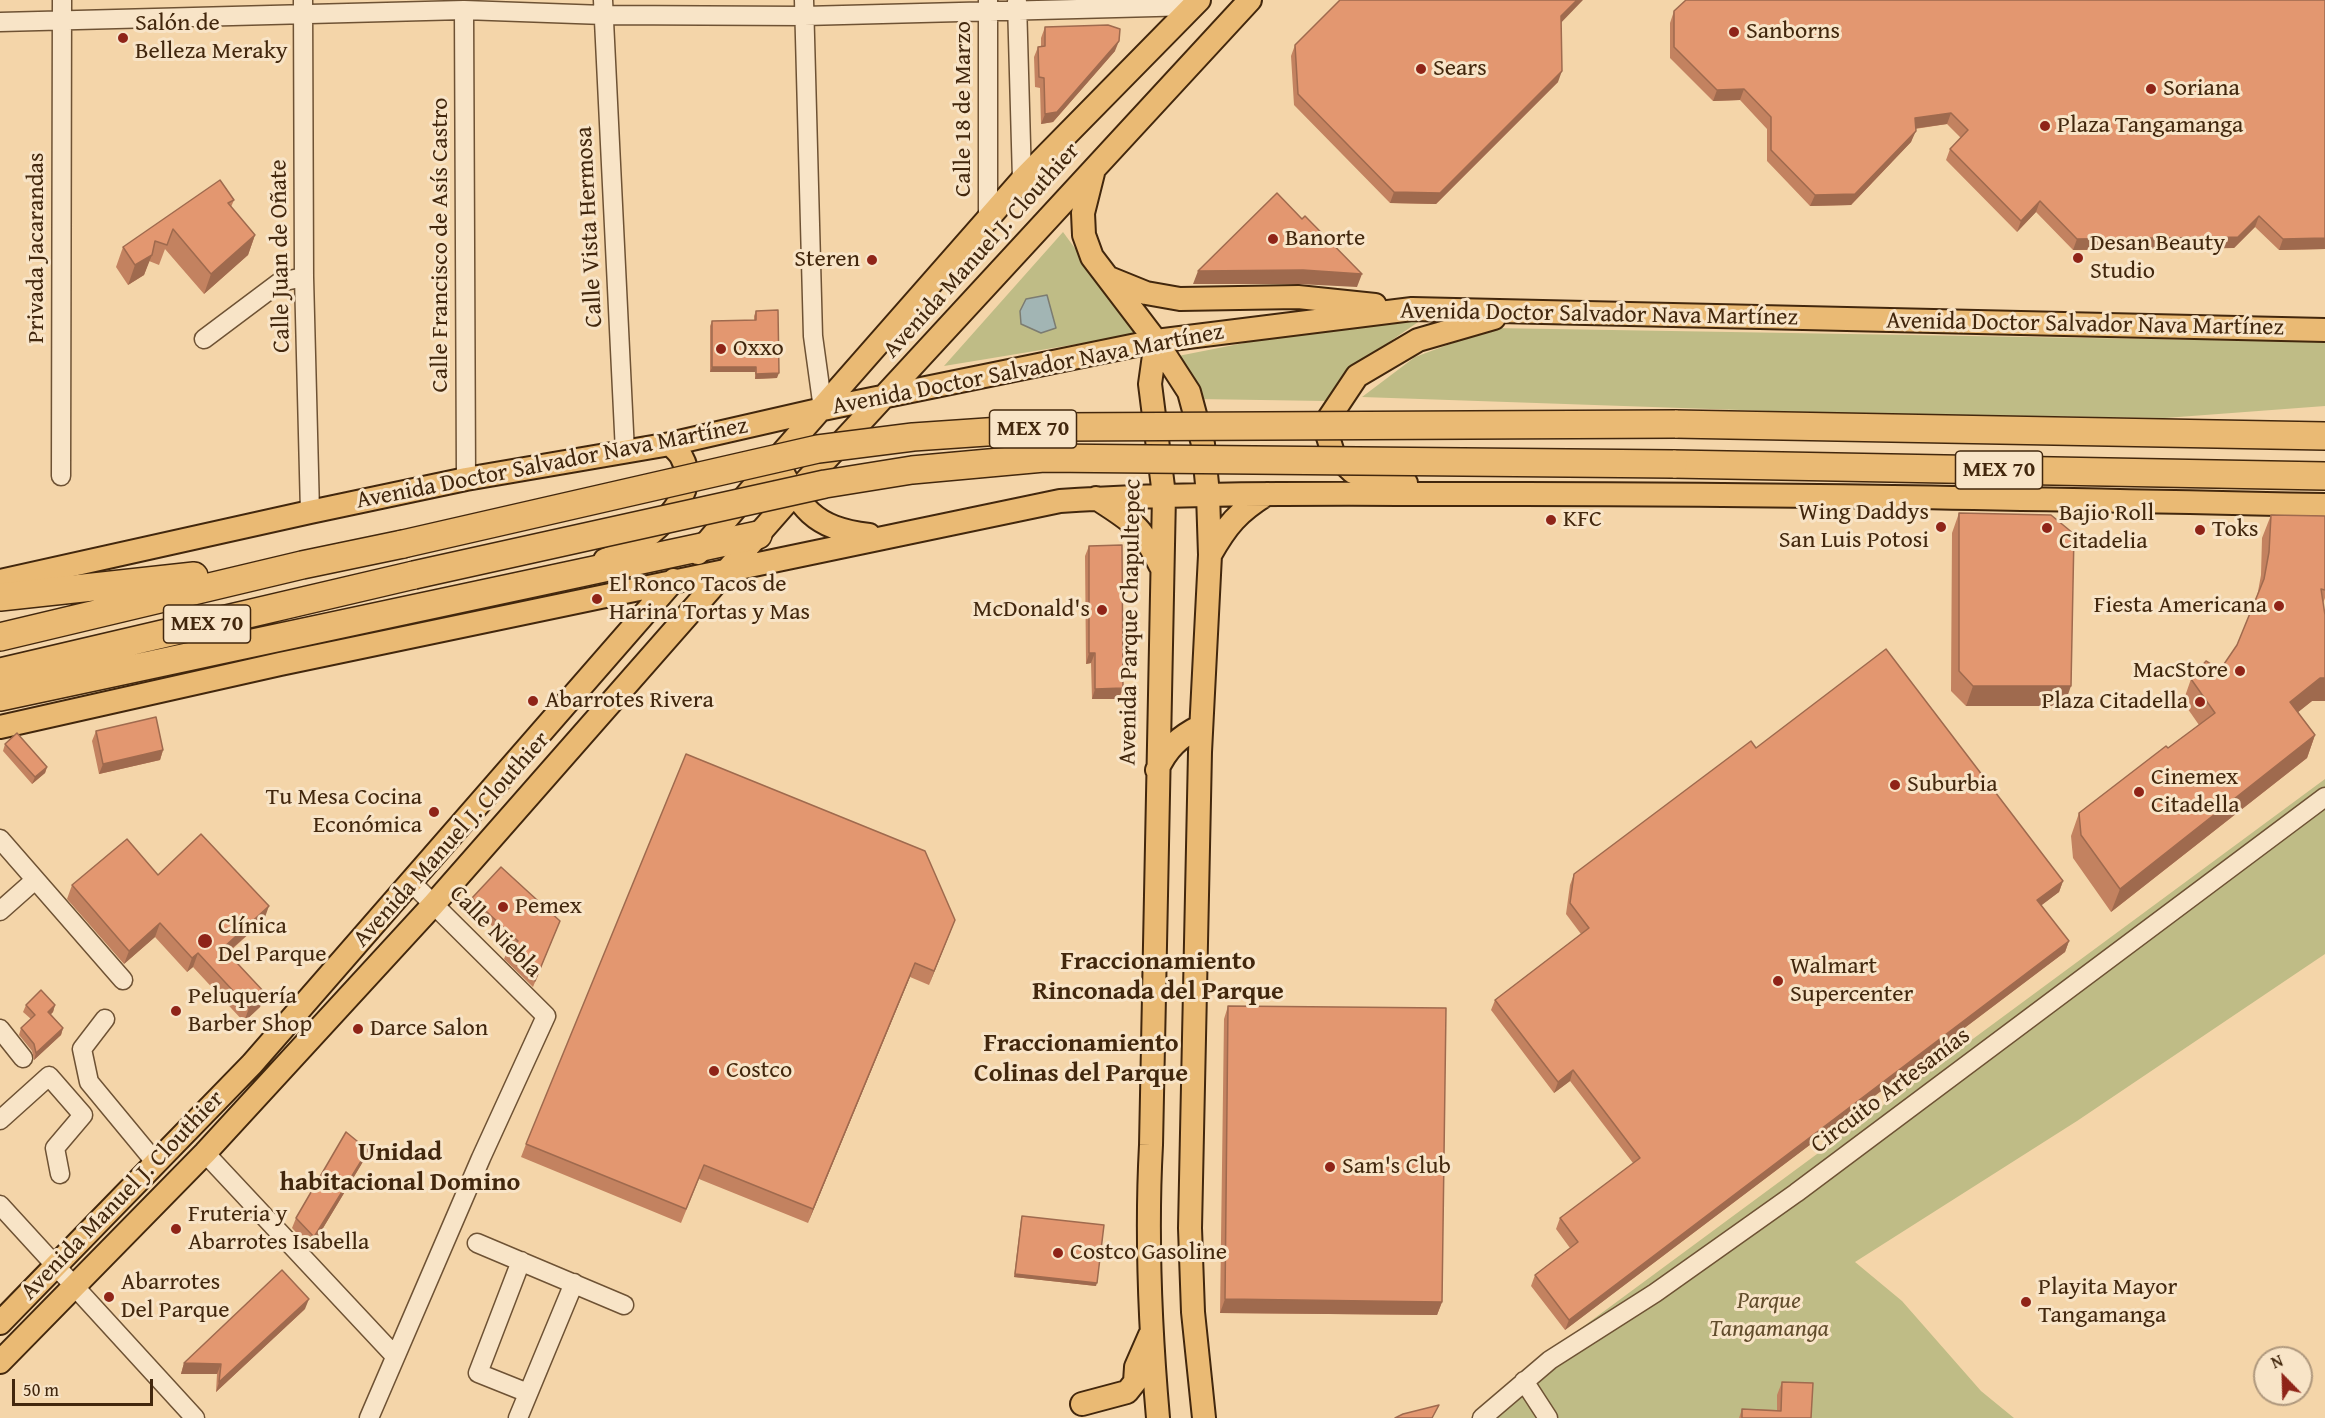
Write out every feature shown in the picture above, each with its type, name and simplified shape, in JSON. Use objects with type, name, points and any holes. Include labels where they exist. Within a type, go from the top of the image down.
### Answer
[{"type":"highway","points":[[2215,434],[2303,420],[2325,420]]},
{"type":"highway","name":"Avenida Doctor Salvador Nava Martínez","points":[[0,637],[302,565],[403,544],[818,448],[913,437],[1060,427],[1675,424],[2325,435]]},
{"type":"highway","name":"MEX 70","points":[[0,672],[414,575],[825,484],[912,470],[1044,458],[1673,464],[2325,476]]},
{"type":"highway","points":[[2252,474],[2325,488]]},
{"type":"highway","points":[[0,697],[66,681],[758,535]]},
{"type":"highway","points":[[0,597],[302,565]]},
{"type":"main road","name":"Avenida Manuel J. Clouthier","points":[[0,1362],[205,1153],[433,904],[794,494],[1250,0]]},
{"type":"main road","name":"Avenida Manuel J. Clouthier","points":[[0,1323],[252,1064],[988,217],[1196,2]]},
{"type":"main road","points":[[1196,2],[1216,38]]},
{"type":"main road","points":[[1095,168],[1083,213],[1084,235],[1092,257],[1156,341],[1189,392],[1203,444],[1208,494],[1210,555],[1201,726],[1190,1228],[1193,1312],[1204,1418]]},
{"type":"main road","points":[[1108,277],[1146,293],[1180,298],[1298,297],[1412,309]]},
{"type":"main road","name":"Avenida Doctor Salvador Nava Martínez","points":[[0,581],[466,479],[670,444],[823,409],[1156,341],[1412,309],[2325,330]]},
{"type":"main road","points":[[1462,494],[1353,472],[1333,453],[1327,434],[1329,418],[1357,376],[1418,340],[1515,312]]},
{"type":"main road","name":"Avenida Parque Chapultepec","points":[[1156,341],[1150,384],[1164,495],[1151,1145],[1147,1221],[1150,1333],[1158,1418]]},
{"type":"main road","points":[[555,577],[623,554],[653,533],[677,504],[687,483],[683,459],[670,444]]},
{"type":"main road","points":[[776,460],[794,494],[810,514],[827,526],[848,533],[882,537]]},
{"type":"main road","points":[[1210,555],[1225,528],[1241,510],[1269,493]]},
{"type":"main road","points":[[6,726],[280,664],[1060,501],[1164,495],[1269,493],[1726,493],[2325,505]]},
{"type":"main road","points":[[1096,498],[1134,523],[1144,533],[1162,569]]},
{"type":"main road","points":[[231,646],[280,664]]},
{"type":"main road","points":[[6,726],[66,681]]},
{"type":"main road","points":[[1157,770],[1165,752],[1176,740],[1201,726]]},
{"type":"main road","points":[[1082,1404],[1127,1392],[1135,1382],[1136,1367],[1150,1333]]},
{"type":"street","name":"Privada Jacarandas","points":[[61,476],[62,0]]},
{"type":"street","points":[[0,22],[303,7],[464,10],[1017,6],[1196,2]]},
{"type":"street","name":"Calle 18 de Marzo","points":[[988,6],[988,217]]},
{"type":"street","points":[[1017,6],[1022,180]]},
{"type":"street","name":"Calle Juan de Oñate","points":[[303,7],[303,277],[310,512]]},
{"type":"street","name":"Calle Vista Hermosa","points":[[603,8],[625,452]]},
{"type":"street","points":[[804,8],[813,336],[823,409]]},
{"type":"street","name":"Calle Francisco de Asís Castro","points":[[464,10],[466,479]]},
{"type":"street","points":[[204,339],[280,282],[303,277]]},
{"type":"street","name":"Circuito Artesanías","points":[[1482,1418],[1550,1360],[1655,1293],[1796,1193],[2325,797]]},
{"type":"street","points":[[0,839],[123,980]]},
{"type":"street","points":[[0,911],[35,880]]},
{"type":"street","name":"Calle Niebla","points":[[395,1356],[546,1016],[411,882]]},
{"type":"street","points":[[105,1018],[82,1048],[89,1082],[156,1163]]},
{"type":"street","points":[[0,1029],[23,1058]]},
{"type":"street","points":[[0,1120],[49,1076],[83,1115],[55,1148],[60,1174]]},
{"type":"street","points":[[205,1153],[395,1356],[369,1418]]},
{"type":"street","points":[[0,1205],[195,1418]]},
{"type":"street","points":[[477,1243],[624,1305]]},
{"type":"street","points":[[521,1261],[478,1373],[528,1393]]},
{"type":"street","points":[[518,1418],[574,1283]]},
{"type":"street","points":[[1524,1381],[1548,1418]]},
{"type":"green space","points":[[1063,232],[1138,334],[944,366]]},
{"type":"green space","points":[[1421,320],[1359,363],[1326,401],[1197,399],[1178,356],[1295,333]]},
{"type":"green space","points":[[1493,328],[2325,342],[2325,406],[2165,418],[1827,413],[1362,397],[1415,357]]},
{"type":"green space","name":"Parque Tangamanga","points":[[2325,779],[2325,954],[2077,1121],[1855,1262],[1902,1301],[1981,1391],[2014,1418],[1471,1418],[1561,1343]]},
{"type":"shaded area","points":[[1047,295],[1056,328],[1041,333],[1021,324],[1020,311],[1026,299]]},
{"type":"building","points":[[1340,0],[1577,0],[1561,16],[1562,71],[1440,193],[1394,192],[1298,94],[1295,45]]},
{"type":"building","name":"Plaza Tangamanga","points":[[1686,0],[2325,0],[2325,238],[2283,239],[2259,216],[2238,237],[2077,239],[2040,201],[2021,221],[1950,149],[1968,130],[1951,113],[1915,118],[1916,131],[1855,194],[1815,195],[1771,150],[1771,117],[1744,89],[1717,90],[1674,47],[1674,11]]},
{"type":"building","points":[[1108,25],[1120,29],[1119,41],[1057,112],[1045,114],[1044,78],[1039,77],[1038,47],[1045,46],[1045,27]]},
{"type":"building","points":[[220,180],[234,200],[228,203],[255,235],[211,274],[173,229],[167,245],[155,241],[152,255],[135,265],[123,247]]},
{"type":"building","points":[[1277,193],[1302,219],[1305,216],[1362,274],[1303,270],[1198,271]]},
{"type":"building","points":[[778,310],[779,373],[756,374],[756,367],[712,367],[712,321],[756,320],[756,311]]},
{"type":"building","points":[[1959,513],[2051,515],[2074,534],[2071,686],[1973,686],[1959,671]]},
{"type":"building","points":[[2271,515],[2325,516],[2325,590],[2321,589],[2325,615],[2325,678],[2320,678],[2290,702],[2315,735],[2120,889],[2081,835],[2079,813],[2166,746],[2168,748],[2215,713],[2191,679],[2206,661],[2220,670],[2237,645],[2264,579],[2269,552]]},
{"type":"building","name":"McDonald's","points":[[1122,545],[1123,688],[1095,689],[1095,653],[1089,653],[1089,546]]},
{"type":"building","name":"Walmart Supercenter","points":[[1886,649],[2063,881],[2037,900],[2069,941],[1569,1320],[1535,1275],[1578,1242],[1560,1218],[1640,1158],[1573,1070],[1558,1082],[1495,1000],[1589,928],[1570,903],[1574,874],[1751,741],[1756,748]]},
{"type":"building","points":[[156,717],[163,750],[103,764],[96,731]]},
{"type":"building","points":[[17,733],[47,767],[35,777],[5,744]]},
{"type":"building","name":"Costco","points":[[686,754],[925,851],[955,920],[934,971],[915,963],[813,1209],[704,1165],[686,1209],[526,1144]]},
{"type":"building","points":[[201,834],[269,906],[223,948],[265,993],[249,1008],[198,953],[192,958],[160,923],[129,951],[72,885],[127,839],[158,875]]},
{"type":"building","points":[[501,867],[560,921],[535,981],[507,952],[518,941],[472,898]]},
{"type":"building","points":[[41,990],[55,1005],[48,1012],[63,1028],[36,1053],[34,1044],[21,1028],[35,1015],[26,1005]]},
{"type":"building","name":"Sam's Club","points":[[1228,1006],[1446,1008],[1442,1302],[1225,1299]]},
{"type":"building","points":[[346,1132],[368,1150],[314,1237],[296,1218]]},
{"type":"building","name":"Costco Gasoline","points":[[1022,1216],[1104,1225],[1097,1283],[1015,1274]]},
{"type":"building","points":[[282,1270],[309,1299],[219,1382],[221,1364],[184,1363]]},
{"type":"building","points":[[1782,1382],[1813,1383],[1811,1418],[1742,1418],[1742,1409],[1781,1411]]},
{"type":"building","points":[[1439,1405],[1432,1418],[1395,1418],[1403,1414]]},
{"type":"place","name":"Sanborns","points":[[1734,32]]},
{"type":"place","name":"Salón de Belleza Meraky","points":[[123,38]]},
{"type":"place","name":"Sears","points":[[1421,69]]},
{"type":"place","name":"Soriana","points":[[2151,89]]},
{"type":"place","name":"Plaza Tangamanga","points":[[2045,126]]},
{"type":"place","name":"Banorte","points":[[1273,239]]},
{"type":"place","name":"Desan Beauty Studio","points":[[2078,258]]},
{"type":"place","name":"Steren","points":[[872,260]]},
{"type":"place","name":"Oxxo","points":[[721,349]]},
{"type":"place","name":"KFC","points":[[1551,520]]},
{"type":"place","name":"Wing Daddys San Luis Potosi","points":[[1941,527]]},
{"type":"place","name":"Bajio Roll Citadelia","points":[[2047,528]]},
{"type":"place","name":"Toks","points":[[2200,530]]},
{"type":"place","name":"El Ronco Tacos de Harina Tortas y Mas","points":[[597,599]]},
{"type":"place","name":"Fiesta Americana","points":[[2279,606]]},
{"type":"place","name":"McDonald's","points":[[1102,610]]},
{"type":"place","name":"MacStore","points":[[2240,671]]},
{"type":"place","name":"Abarrotes Rivera","points":[[533,701]]},
{"type":"place","name":"Plaza Citadella","points":[[2200,702]]},
{"type":"place","name":"Suburbia","points":[[1895,785]]},
{"type":"place","name":"Cinemex Citadella","points":[[2139,792]]},
{"type":"place","name":"Tu Mesa Cocina Económica","points":[[434,812]]},
{"type":"place","name":"Pemex","points":[[503,907]]},
{"type":"place","name":"Clínica Del Parque","points":[[205,941]]},
{"type":"place","name":"Walmart Supercenter","points":[[1778,981]]},
{"type":"place","name":"Peluquería Barber Shop","points":[[176,1011]]},
{"type":"place","name":"Darce Salon","points":[[358,1029]]},
{"type":"place","name":"Costco","points":[[714,1071]]},
{"type":"place","name":"Sam's Club","points":[[1330,1167]]},
{"type":"place","name":"Fruteria y Abarrotes Isabella","points":[[176,1229]]},
{"type":"place","name":"Costco Gasoline","points":[[1058,1253]]},
{"type":"place","name":"Abarrotes Del Parque","points":[[109,1297]]},
{"type":"place","name":"Playita Mayor Tangamanga","points":[[2026,1302]]},
{"type":"district","name":"Fraccionamiento Rinconada del Parque","points":[[1158,977]]},
{"type":"district","name":"Fraccionamiento Colinas del Parque","points":[[1081,1059]]},
{"type":"district","name":"Unidad habitacional Domino","points":[[400,1168]]}]
